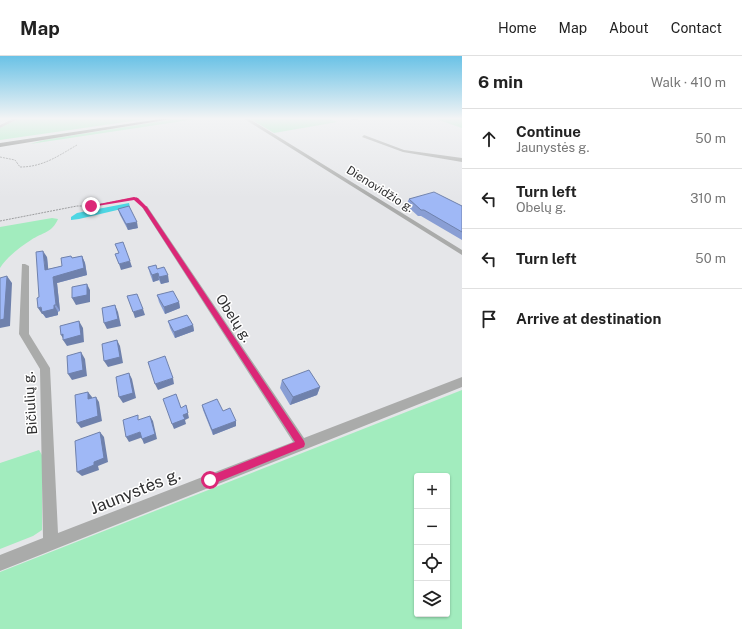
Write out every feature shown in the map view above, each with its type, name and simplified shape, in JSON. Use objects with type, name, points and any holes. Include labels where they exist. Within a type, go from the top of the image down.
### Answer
[{"type":"street","name":"Dienovidžio g.","points":[[288,145],[462,254]]},
{"type":"street","points":[[387,145],[403,151],[462,160]]},
{"type":"street","name":"Obelų g.","points":[[145,207],[301,444]]},
{"type":"street","name":"Bičiulių g.","points":[[25,266],[24,334],[45,368],[51,544]]},
{"type":"street","name":"Jaunystės g.","points":[[0,563],[462,382]]},
{"type":"path","points":[[0,157],[15,160],[20,167],[36,166],[46,164],[76,145]]},
{"type":"path","points":[[0,221],[77,206],[91,206],[134,198],[137,198],[145,207]]},
{"type":"green space","points":[[52,218],[58,219],[56,224],[50,230],[35,237],[18,249],[0,268],[0,227]]},
{"type":"green space","points":[[462,390],[462,629],[0,629],[0,572]]},
{"type":"green space","points":[[39,450],[42,455],[42,530],[33,536],[0,549],[0,463]]},
{"type":"water","points":[[129,203],[130,207],[71,220],[71,217],[77,213]]},
{"type":"building","points":[[434,192],[462,206],[462,232],[424,210],[421,210],[409,199]]},
{"type":"building","points":[[129,206],[137,222],[126,224],[118,209]]},
{"type":"building","points":[[123,242],[130,261],[119,264],[115,254],[119,253],[115,244]]},
{"type":"building","points":[[43,251],[45,270],[62,266],[61,258],[71,256],[72,258],[82,256],[84,268],[53,277],[56,305],[54,305],[54,309],[42,312],[41,307],[38,308],[37,298],[39,297],[36,252]]},
{"type":"building","points":[[156,265],[157,269],[164,267],[168,275],[159,277],[158,273],[152,275],[148,267]]},
{"type":"building","points":[[7,276],[4,319],[0,320],[0,278]]},
{"type":"building","points":[[87,284],[87,295],[72,298],[72,287]]},
{"type":"building","points":[[173,291],[179,302],[164,307],[157,295]]},
{"type":"building","points":[[137,294],[143,309],[133,312],[127,296]]},
{"type":"building","points":[[115,305],[118,319],[104,323],[102,308]]},
{"type":"building","points":[[187,315],[193,325],[174,332],[168,321]]},
{"type":"building","points":[[79,321],[81,335],[63,340],[63,334],[61,335],[60,326]]},
{"type":"building","points":[[117,340],[120,357],[104,361],[102,344]]},
{"type":"building","points":[[81,352],[83,370],[68,374],[67,356]]},
{"type":"building","points":[[165,356],[173,378],[155,384],[148,362]]},
{"type":"building","points":[[309,370],[320,387],[293,397],[282,380]]},
{"type":"building","points":[[129,373],[133,393],[119,397],[116,377]]},
{"type":"building","points":[[88,392],[88,399],[96,397],[98,416],[77,423],[75,395]]},
{"type":"building","points":[[176,394],[181,408],[186,405],[188,413],[183,415],[185,419],[172,424],[163,399]]},
{"type":"building","points":[[217,399],[223,411],[230,408],[236,421],[212,430],[202,405]]},
{"type":"building","points":[[138,415],[138,420],[150,416],[155,434],[142,439],[140,432],[126,437],[123,420]]},
{"type":"building","points":[[100,432],[104,458],[94,462],[94,465],[77,472],[75,441]]},
{"type":"route","points":[[91,206],[137,198],[145,207],[301,444],[210,480]]}]
